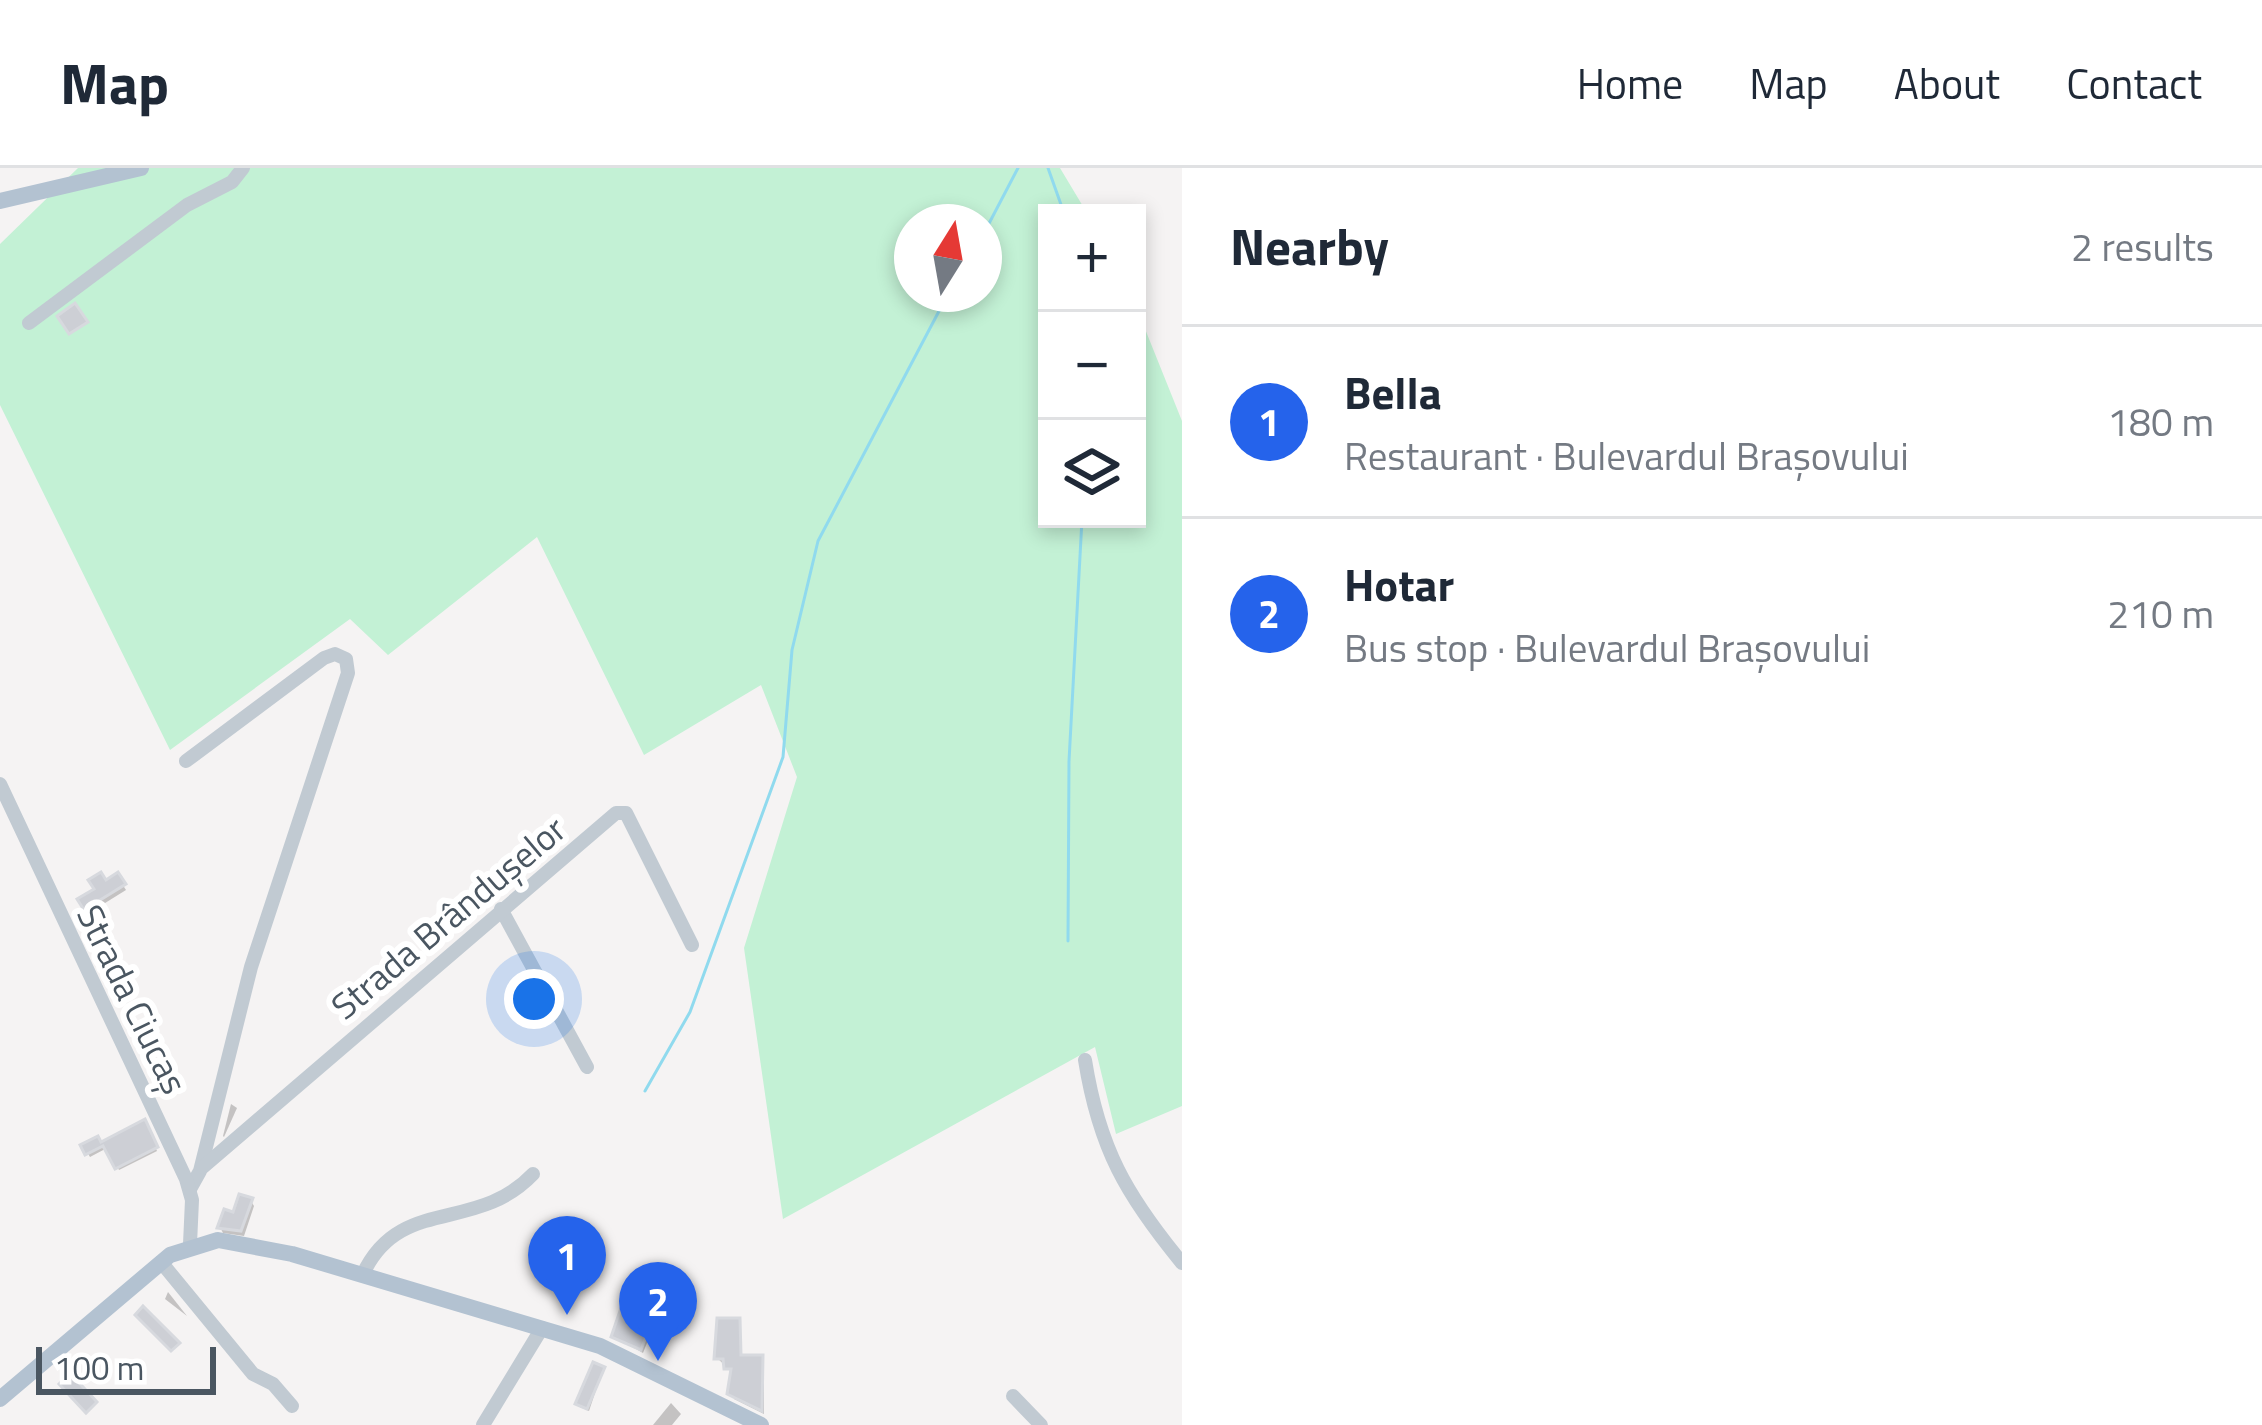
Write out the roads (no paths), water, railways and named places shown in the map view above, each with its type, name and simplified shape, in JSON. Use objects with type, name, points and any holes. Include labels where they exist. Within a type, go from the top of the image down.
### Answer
[{"type":"main road","points":[[0,201],[141,168]]},
{"type":"main road","points":[[0,1399],[161,1262],[190,1244],[248,1243],[621,1354],[761,1425]]},
{"type":"street","points":[[29,323],[187,205],[232,182],[243,168]]},
{"type":"street","name":"Strada Brândușelor","points":[[186,761],[330,655],[346,659],[348,673],[251,967],[200,1171]]},
{"type":"street","name":"Strada Ciucaș","points":[[0,784],[190,1189],[190,1244]]},
{"type":"street","name":"Strada Brândușelor","points":[[190,1189],[227,1142],[621,811],[692,945]]},
{"type":"street","points":[[501,909],[587,1067]]},
{"type":"street","points":[[1084,1060],[1095,1123],[1107,1154],[1182,1263]]},
{"type":"street","points":[[363,1274],[393,1233],[496,1204],[532,1174]]},
{"type":"street","points":[[161,1262],[253,1373],[273,1384],[292,1406]]},
{"type":"street","points":[[483,1425],[542,1328]]},
{"type":"street","points":[[1013,1396],[1041,1425]]},
{"type":"waterway","points":[[999,204],[1018,168]]},
{"type":"waterway","points":[[1048,168],[1061,204]]},
{"type":"waterway","points":[[645,1091],[690,1012],[783,757],[792,650],[818,541],[939,312]]},
{"type":"waterway","points":[[1068,941],[1069,761],[1082,528]]},
{"type":"place","name":"Bella","points":[[567,1315]]},
{"type":"place","name":"Hotar","points":[[658,1361]]}]
